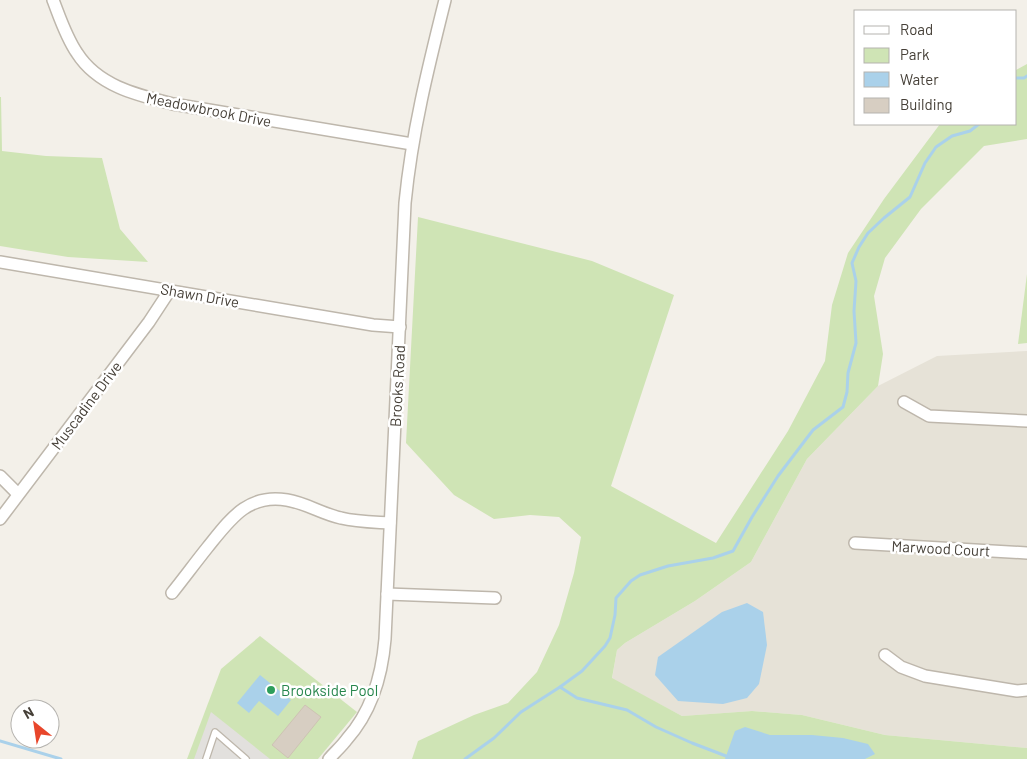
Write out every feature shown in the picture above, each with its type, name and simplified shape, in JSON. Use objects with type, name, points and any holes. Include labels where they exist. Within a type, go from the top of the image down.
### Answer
[{"type":"street","name":"Meadowbrook Drive","points":[[53,0],[69,39],[84,63],[105,80],[123,90],[173,104],[412,144]]},
{"type":"street","name":"Brooks Road","points":[[329,759],[348,739],[359,723],[378,682],[383,660],[386,639],[404,215],[412,144],[426,73],[445,0]]},
{"type":"street","name":"Shawn Drive","points":[[0,263],[373,325],[400,327]]},
{"type":"street","name":"Muscadine Drive","points":[[0,519],[149,322],[170,290]]},
{"type":"street","points":[[904,402],[929,416],[1027,422]]},
{"type":"street","points":[[0,476],[18,494]]},
{"type":"street","points":[[172,593],[229,520],[259,501],[286,500],[340,518],[390,523]]},
{"type":"street","name":"Marwood Court","points":[[855,542],[1027,553]]},
{"type":"street","points":[[387,594],[495,598]]},
{"type":"street","points":[[885,654],[901,667],[925,676],[1017,691],[1027,690]]},
{"type":"lane","points":[[206,759],[215,732],[246,759]]},
{"type":"shaded area","points":[[1027,351],[1027,748],[885,735],[802,715],[752,711],[682,716],[612,679],[617,650],[625,643],[695,601],[751,562],[807,459],[878,386],[937,356]]},
{"type":"shaded area","points":[[211,712],[270,759],[194,759]]},
{"type":"green space","points":[[1027,64],[1027,139],[984,146],[921,209],[885,258],[874,296],[883,354],[878,386],[807,459],[751,562],[695,601],[625,643],[617,650],[612,678],[682,716],[752,711],[802,715],[885,735],[1027,748],[1027,759],[412,759],[418,741],[474,715],[508,703],[537,672],[559,625],[574,573],[581,537],[559,517],[530,515],[494,519],[454,495],[406,443],[418,217],[592,261],[674,295],[611,486],[716,543],[788,431],[825,361],[832,305],[848,253],[884,199],[939,125],[1017,125],[1017,69]]},
{"type":"green space","points":[[0,97],[2,151],[46,156],[102,158],[120,229],[148,262],[68,257],[0,246]]},
{"type":"green space","points":[[1027,274],[1027,343],[1018,344]]},
{"type":"green space","name":"Brookside Pool","points":[[260,636],[357,712],[318,759],[187,759],[221,669]]},
{"type":"water","points":[[747,603],[763,612],[767,645],[759,684],[747,698],[723,704],[678,701],[655,675],[658,657],[722,612]]},
{"type":"water","points":[[260,675],[291,700],[278,716],[259,701],[249,713],[237,703]]},
{"type":"water","points":[[745,727],[770,735],[812,735],[843,738],[868,744],[875,754],[865,759],[725,759],[735,731]]},
{"type":"building","points":[[305,705],[321,717],[288,758],[272,745]]},
{"type":"waterway","points":[[1017,78],[1027,76]]},
{"type":"waterway","points":[[465,759],[494,738],[521,712],[582,671],[610,638],[615,615],[616,598],[631,581],[640,575],[668,566],[713,558],[733,551],[778,476],[813,430],[843,407],[847,392],[848,373],[856,343],[854,311],[856,281],[852,263],[859,247],[868,233],[910,197],[925,163],[936,147],[952,136],[970,131],[978,125]]},
{"type":"waterway","points":[[560,687],[577,698],[627,710],[656,727],[726,756]]},
{"type":"waterway","points":[[0,741],[61,759]]},
{"type":"place","name":"Brookside Pool","points":[[271,690]]}]
